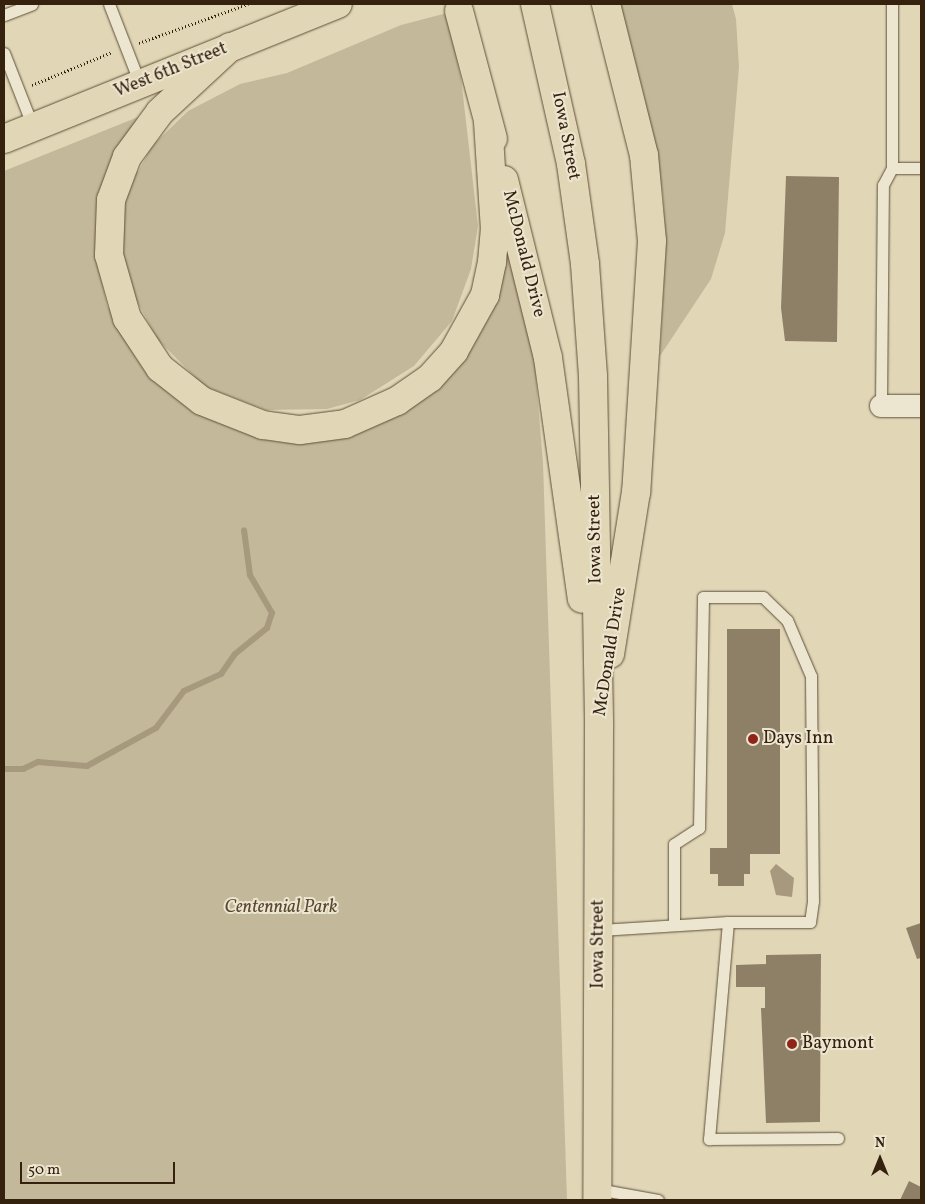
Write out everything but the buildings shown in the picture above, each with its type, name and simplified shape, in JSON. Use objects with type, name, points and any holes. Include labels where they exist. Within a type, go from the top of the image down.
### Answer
[{"type":"main road","name":"West 6th Street","points":[[4,139],[338,4]]},
{"type":"main road","name":"Iowa Street","points":[[535,4],[571,164],[585,264],[593,376],[599,727],[600,930],[597,1194]]},
{"type":"main road","name":"McDonald Drive","points":[[599,727],[636,492],[652,241],[644,155],[606,4]]},
{"type":"main road","name":"McDonald Drive","points":[[459,11],[548,358],[599,727]]},
{"type":"main road","points":[[230,47],[160,112],[128,157],[111,200],[109,255],[127,318],[160,368],[202,401],[263,425],[323,429],[353,421],[396,401],[430,378],[454,351],[485,295],[492,262],[495,230],[488,122]]},
{"type":"street","points":[[881,406],[921,406]]},
{"type":"lane","points":[[4,15],[32,4]]},
{"type":"lane","points":[[109,4],[140,84]]},
{"type":"lane","points":[[881,406],[883,185],[892,168],[892,4]]},
{"type":"lane","points":[[4,53],[33,128]]},
{"type":"lane","points":[[892,168],[921,168]]},
{"type":"lane","points":[[600,930],[642,930],[674,922],[810,922],[813,901],[811,676],[787,620],[763,597],[703,597],[699,828],[674,844],[674,922]]},
{"type":"lane","points":[[728,922],[708,1140],[838,1138]]},
{"type":"lane","points":[[597,1194],[658,1200]]},
{"type":"green space","points":[[617,4],[732,4],[736,19],[739,67],[725,233],[711,279],[660,356],[666,244],[663,194],[642,88]]},
{"type":"green space","points":[[447,13],[461,78],[478,226],[471,269],[452,321],[414,366],[360,400],[327,409],[266,410],[204,386],[158,340],[128,285],[121,232],[130,169],[138,172],[152,146],[188,111],[240,84],[287,73],[401,25]]},
{"type":"green space","name":"Centennial Park","points":[[138,117],[110,168],[96,210],[97,260],[107,305],[144,369],[173,396],[236,428],[399,412],[506,247],[512,254],[535,366],[543,462],[567,1200],[4,1200],[4,171]]},
{"type":"shaded area","points":[[776,864],[794,878],[792,897],[776,895],[770,871]]},
{"type":"waterway","points":[[4,769],[23,769],[38,762],[87,766],[156,728],[184,691],[221,674],[235,654],[267,628],[272,613],[250,575],[244,530]]},
{"type":"place","name":"Days Inn","points":[[753,739]]},
{"type":"place","name":"Baymont","points":[[792,1044]]}]
